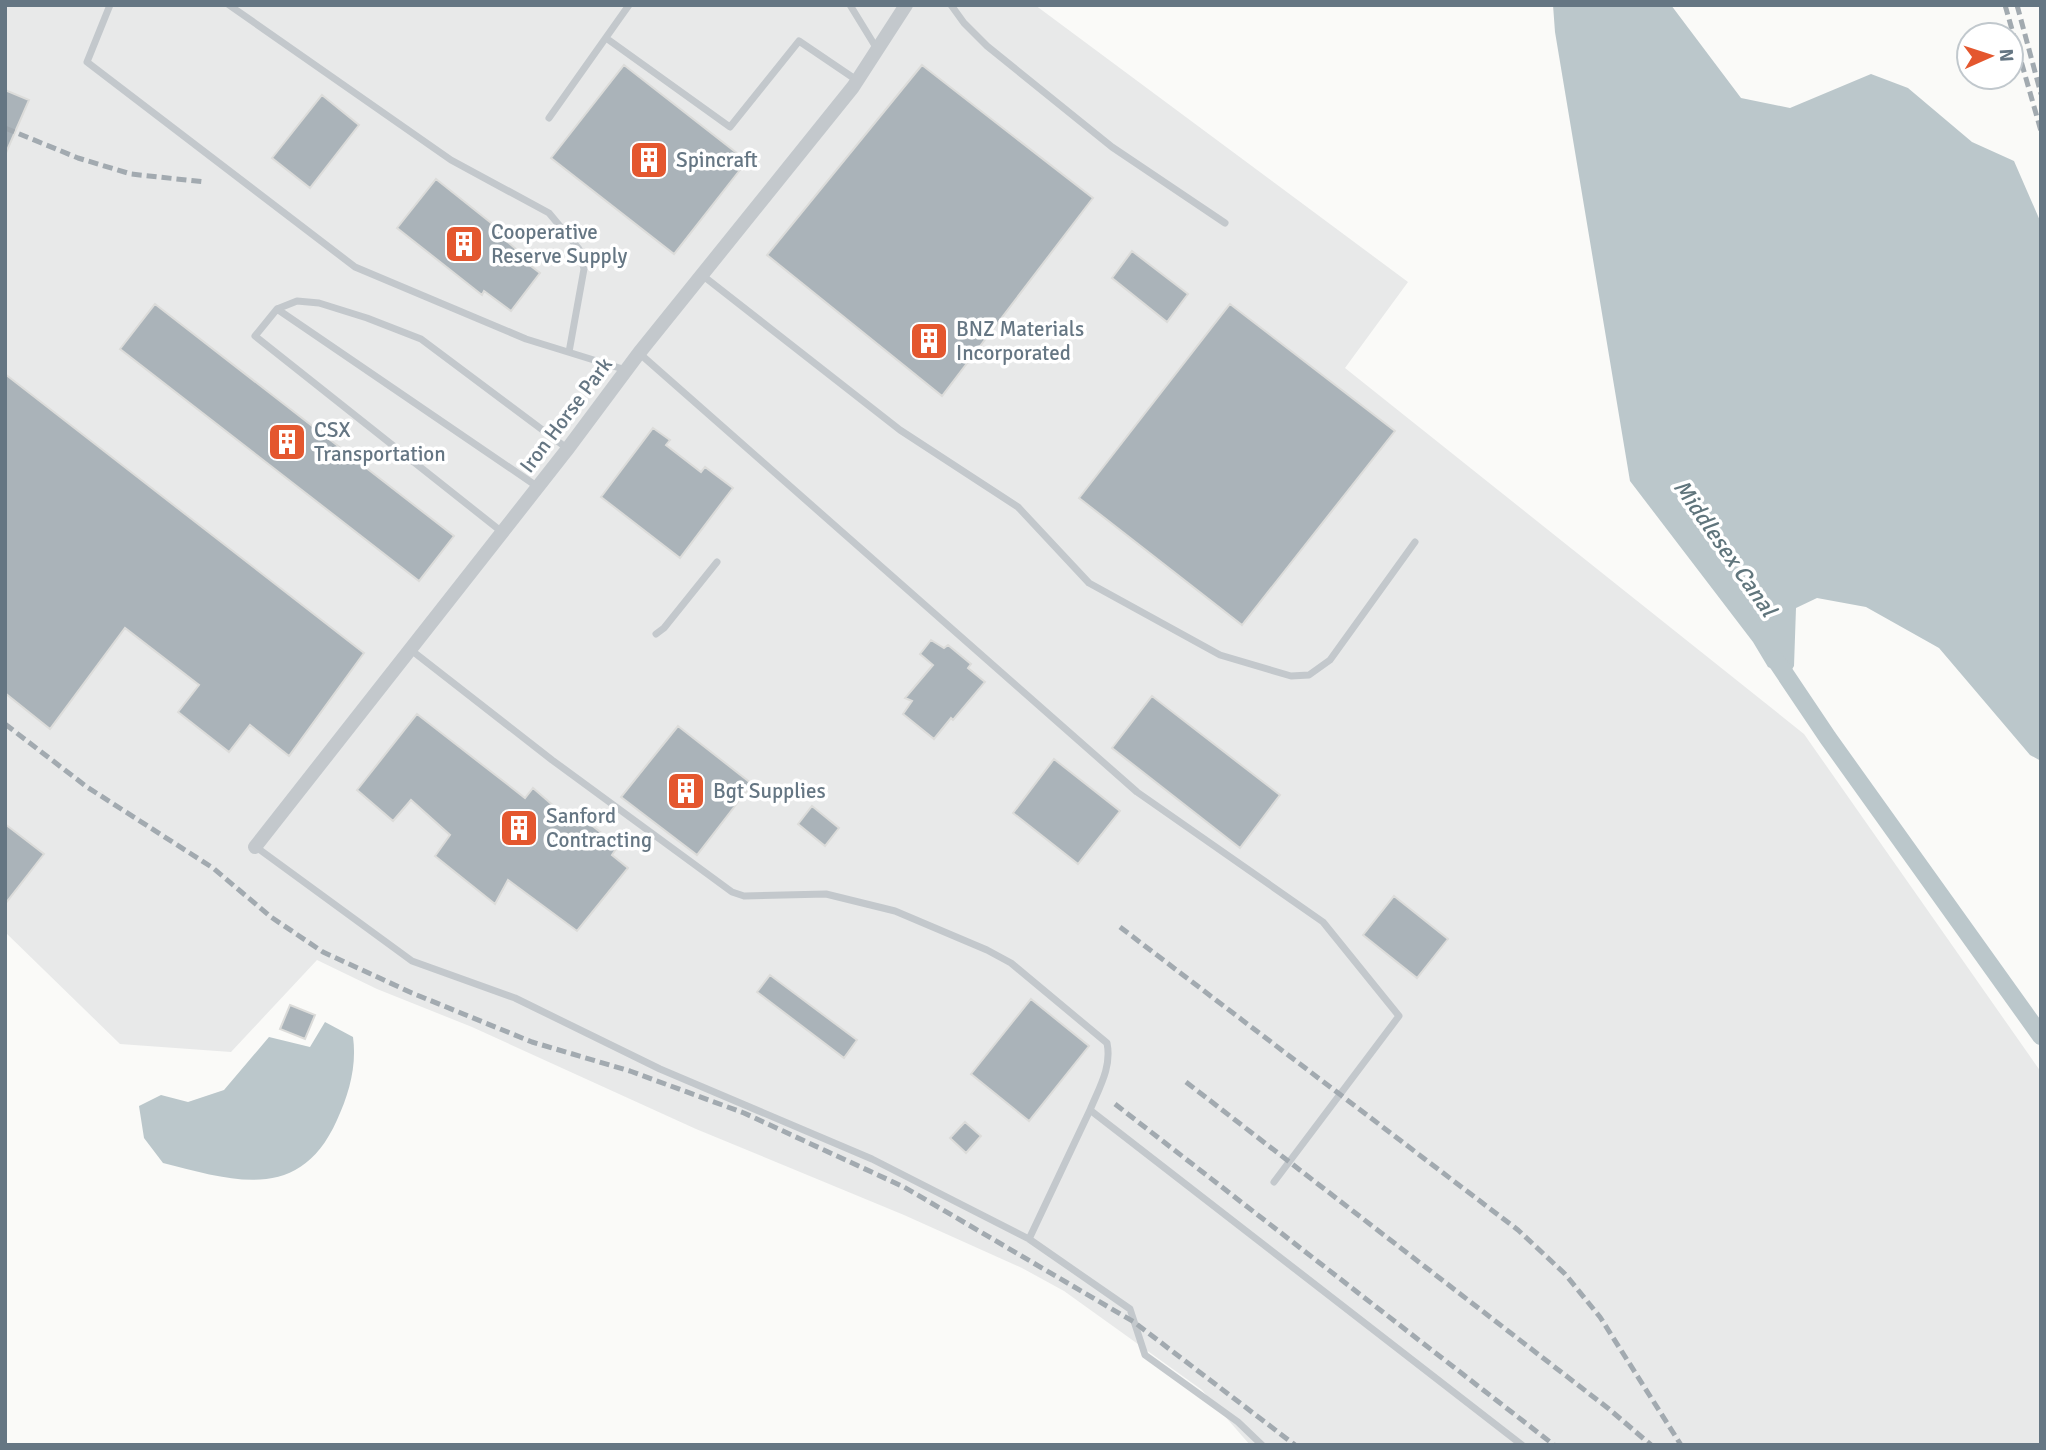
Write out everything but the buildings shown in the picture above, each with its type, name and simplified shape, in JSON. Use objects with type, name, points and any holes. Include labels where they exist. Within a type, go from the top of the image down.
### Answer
[{"type":"street","name":"Iron Horse Park","points":[[255,847],[568,449],[639,354],[858,81],[906,5]]},
{"type":"lane","points":[[110,5],[87,62],[355,267],[526,339],[627,370]]},
{"type":"lane","points":[[229,5],[450,160],[549,213],[579,249],[584,269],[569,352]]},
{"type":"lane","points":[[549,118],[629,5]]},
{"type":"lane","points":[[850,5],[878,51]]},
{"type":"lane","points":[[951,5],[964,23],[987,46],[1112,147],[1225,223]]},
{"type":"lane","points":[[606,38],[730,127],[799,41],[858,81]]},
{"type":"lane","points":[[702,275],[900,430],[1018,507],[1089,583],[1220,655],[1291,676],[1310,675],[1330,660],[1415,542]]},
{"type":"lane","points":[[502,532],[255,336],[277,309],[297,300],[319,303],[421,339],[568,449]]},
{"type":"lane","points":[[277,309],[538,487]]},
{"type":"lane","points":[[639,354],[1137,792],[1323,922],[1399,1016],[1274,1182]]},
{"type":"lane","points":[[656,634],[664,628],[717,562]]},
{"type":"lane","points":[[410,649],[552,760],[732,892],[744,896],[826,894],[895,911],[1011,963],[1107,1043],[1107,1067],[1090,1110],[1029,1239]]},
{"type":"lane","points":[[255,847],[412,961],[515,998],[660,1069],[872,1159],[1029,1239],[1129,1309],[1145,1354],[1238,1422],[1262,1445]]},
{"type":"lane","points":[[1090,1110],[1522,1445]]},
{"type":"shaded area","points":[[5,5],[1035,5],[1408,282],[1345,368],[1804,734],[2041,1072],[2041,1445],[1250,1445],[1202,1390],[1064,1291],[1022,1268],[904,1215],[696,1129],[317,960],[231,1052],[120,1044],[5,932]]},
{"type":"water","points":[[1553,5],[1671,5],[1741,98],[1790,108],[1871,74],[1908,88],[1972,142],[2014,161],[2041,223],[2041,761],[2030,755],[1939,648],[1866,607],[1817,598],[1796,608],[1794,666],[1788,676],[1768,667],[1753,642],[1630,481],[1555,32]]},
{"type":"water","points":[[325,1022],[353,1037],[353,1069],[337,1120],[322,1146],[304,1164],[284,1175],[263,1179],[215,1176],[163,1163],[144,1138],[139,1106],[161,1095],[188,1102],[224,1090],[269,1037],[310,1047]]},
{"type":"waterway","name":"Middlesex Canal","points":[[1775,659],[1828,738],[2041,1036]]},
{"type":"railway","points":[[2005,5],[2041,131]]},
{"type":"railway","points":[[2017,5],[2041,94]]},
{"type":"railway","points":[[5,128],[78,158],[131,174],[205,182]]},
{"type":"railway","points":[[5,724],[87,787],[213,868],[271,917],[323,952],[412,993],[532,1042],[630,1071],[744,1113],[904,1187],[1134,1322],[1295,1445]]},
{"type":"railway","points":[[1120,927],[1518,1230],[1565,1274],[1600,1317],[1681,1445]]},
{"type":"railway","points":[[1186,1082],[1609,1409],[1651,1445]]},
{"type":"railway","points":[[1115,1104],[1554,1445]]},
{"type":"place","name":"Spincraft","points":[[649,160]]},
{"type":"place","name":"Cooperative Reserve Supply","points":[[464,244]]},
{"type":"place","name":"BNZ Materials Incorporated","points":[[929,341]]},
{"type":"place","name":"CSX Transportation","points":[[287,442]]},
{"type":"place","name":"Bgt Supplies","points":[[686,791]]},
{"type":"place","name":"Sanford Contracting","points":[[519,828]]}]
